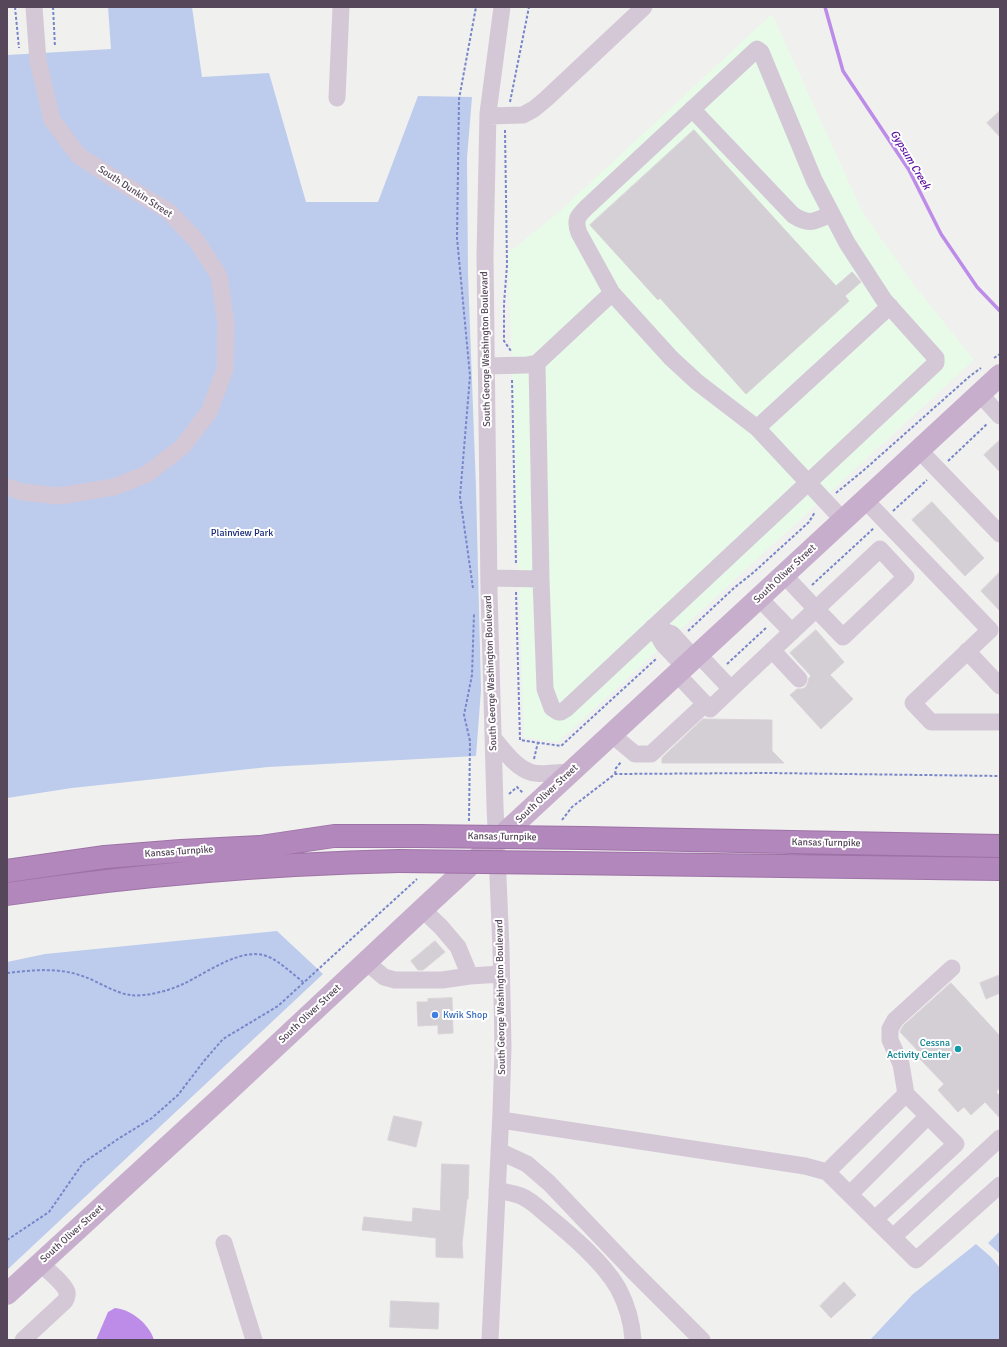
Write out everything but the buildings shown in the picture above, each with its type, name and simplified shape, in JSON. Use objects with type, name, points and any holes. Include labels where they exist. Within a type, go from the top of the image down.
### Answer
[{"type":"highway","name":"Kansas Turnpike","points":[[7,871],[105,858],[181,851],[260,847],[334,836],[584,838],[1000,846]]},
{"type":"highway","points":[[7,894],[86,883],[173,874],[328,863],[399,861],[1000,869]]},
{"type":"main road","name":"South Oliver Street","points":[[7,1294],[220,1099],[422,909],[980,394],[992,367]]},
{"type":"street","name":"South Dunkin Street","points":[[7,487],[22,492],[59,496],[114,487],[147,474],[182,447],[209,412],[225,369],[226,323],[219,276],[196,240],[168,211],[118,182],[79,156],[52,120],[38,61],[34,7]]},
{"type":"street","points":[[337,98],[341,7]]},
{"type":"street","name":"South George Washington Boulevard","points":[[490,1340],[501,1120],[503,1047],[489,578],[485,255],[488,116],[502,7]]},
{"type":"street","points":[[488,116],[523,115],[534,109],[644,7]]},
{"type":"street","points":[[537,363],[541,579],[545,689],[552,708],[558,712],[561,712],[566,709],[808,482],[934,367],[936,363],[936,358],[878,291],[851,249],[814,180],[761,52],[757,49],[578,216],[576,224],[579,233],[612,293],[668,356],[697,382],[757,428],[808,482],[826,501],[843,520]]},
{"type":"street","points":[[692,109],[793,215],[802,221],[810,222],[832,214]]},
{"type":"street","points":[[486,366],[537,363],[612,293]]},
{"type":"street","points":[[757,428],[890,306]]},
{"type":"street","points":[[980,394],[1000,416]]},
{"type":"street","points":[[919,450],[1000,534]]},
{"type":"street","points":[[865,500],[990,630],[913,703],[931,722],[1000,722]]},
{"type":"street","points":[[653,627],[672,634],[672,644],[688,663],[705,704],[710,710],[772,650],[792,632],[816,609],[880,549],[906,577],[843,637],[816,609],[784,575]]},
{"type":"street","points":[[489,578],[541,579]]},
{"type":"street","points":[[759,598],[792,632]]},
{"type":"street","points":[[772,650],[799,680]]},
{"type":"street","points":[[967,651],[1000,686]]},
{"type":"street","points":[[688,663],[731,689]]},
{"type":"street","points":[[611,734],[635,754],[651,754],[705,704]]},
{"type":"street","points":[[493,738],[515,763],[530,772],[571,772]]},
{"type":"street","points":[[422,909],[441,927],[458,947],[470,976]]},
{"type":"street","points":[[366,962],[384,978],[395,980],[442,980],[501,974]]},
{"type":"street","points":[[875,1219],[956,1144],[906,1094],[901,1064],[890,1040],[890,1029],[895,1020],[952,968]]},
{"type":"street","points":[[827,1172],[906,1094]]},
{"type":"street","points":[[850,1194],[928,1116]]},
{"type":"street","points":[[501,1120],[805,1166],[827,1172],[916,1260],[1000,1184]]},
{"type":"street","points":[[893,1237],[1000,1138]]},
{"type":"street","points":[[499,1151],[527,1164],[550,1183],[632,1270],[702,1340]]},
{"type":"street","points":[[497,1190],[522,1197],[538,1208],[571,1236],[602,1266],[618,1288],[628,1313],[634,1340]]},
{"type":"street","points":[[224,1243],[254,1340]]},
{"type":"street","points":[[23,1340],[65,1301],[67,1297],[67,1292],[62,1284],[40,1263]]},
{"type":"path","points":[[15,7],[19,48]]},
{"type":"path","points":[[53,7],[55,47]]},
{"type":"path","points":[[474,595],[460,497],[470,376],[457,238],[459,99],[476,7]]},
{"type":"path","points":[[529,7],[505,129],[507,265],[504,304],[504,341],[511,351],[520,740],[561,746],[672,644],[809,522],[817,508],[864,470],[970,376],[992,367],[1000,354]]},
{"type":"path","points":[[474,610],[472,675],[464,715],[470,741],[469,821],[474,824]]},
{"type":"path","points":[[534,760],[538,742]]},
{"type":"path","points":[[558,824],[572,807],[615,774],[769,773],[1000,776]]},
{"type":"path","points":[[511,792],[517,787],[520,790]]},
{"type":"path","points":[[7,1240],[49,1212],[83,1164],[118,1139],[152,1118],[178,1095],[223,1039],[278,1006],[420,876]]},
{"type":"path","points":[[7,973],[38,970],[64,970],[85,976],[105,986],[130,995],[153,994],[181,985],[229,960],[247,954],[260,953],[271,957],[303,983]]},
{"type":"shaded area","points":[[772,14],[862,211],[914,285],[974,360],[558,742],[524,737],[508,253],[560,211]]},
{"type":"shaded area","points":[[115,1308],[128,1312],[144,1323],[152,1334],[154,1340],[96,1340],[108,1312]]},
{"type":"green space","name":"Plainview Park","points":[[108,7],[192,7],[202,77],[269,73],[306,202],[378,202],[418,96],[472,97],[467,158],[468,274],[476,488],[481,690],[476,756],[268,767],[72,788],[7,798],[7,55],[111,49]]},
{"type":"green space","points":[[277,931],[323,974],[7,1270],[7,962],[45,954]]},
{"type":"green space","points":[[1000,1231],[1000,1254],[988,1243]]},
{"type":"green space","points":[[976,1244],[991,1257],[1000,1268],[1000,1340],[870,1340],[913,1294]]},
{"type":"waterway","name":"Gypsum Creek","points":[[825,7],[843,71],[909,170],[941,234],[977,287],[1000,311]]},
{"type":"place","name":"Kwik Shop","points":[[435,1015]]},
{"type":"place","name":"Cessna Activity Center","points":[[958,1049]]}]
